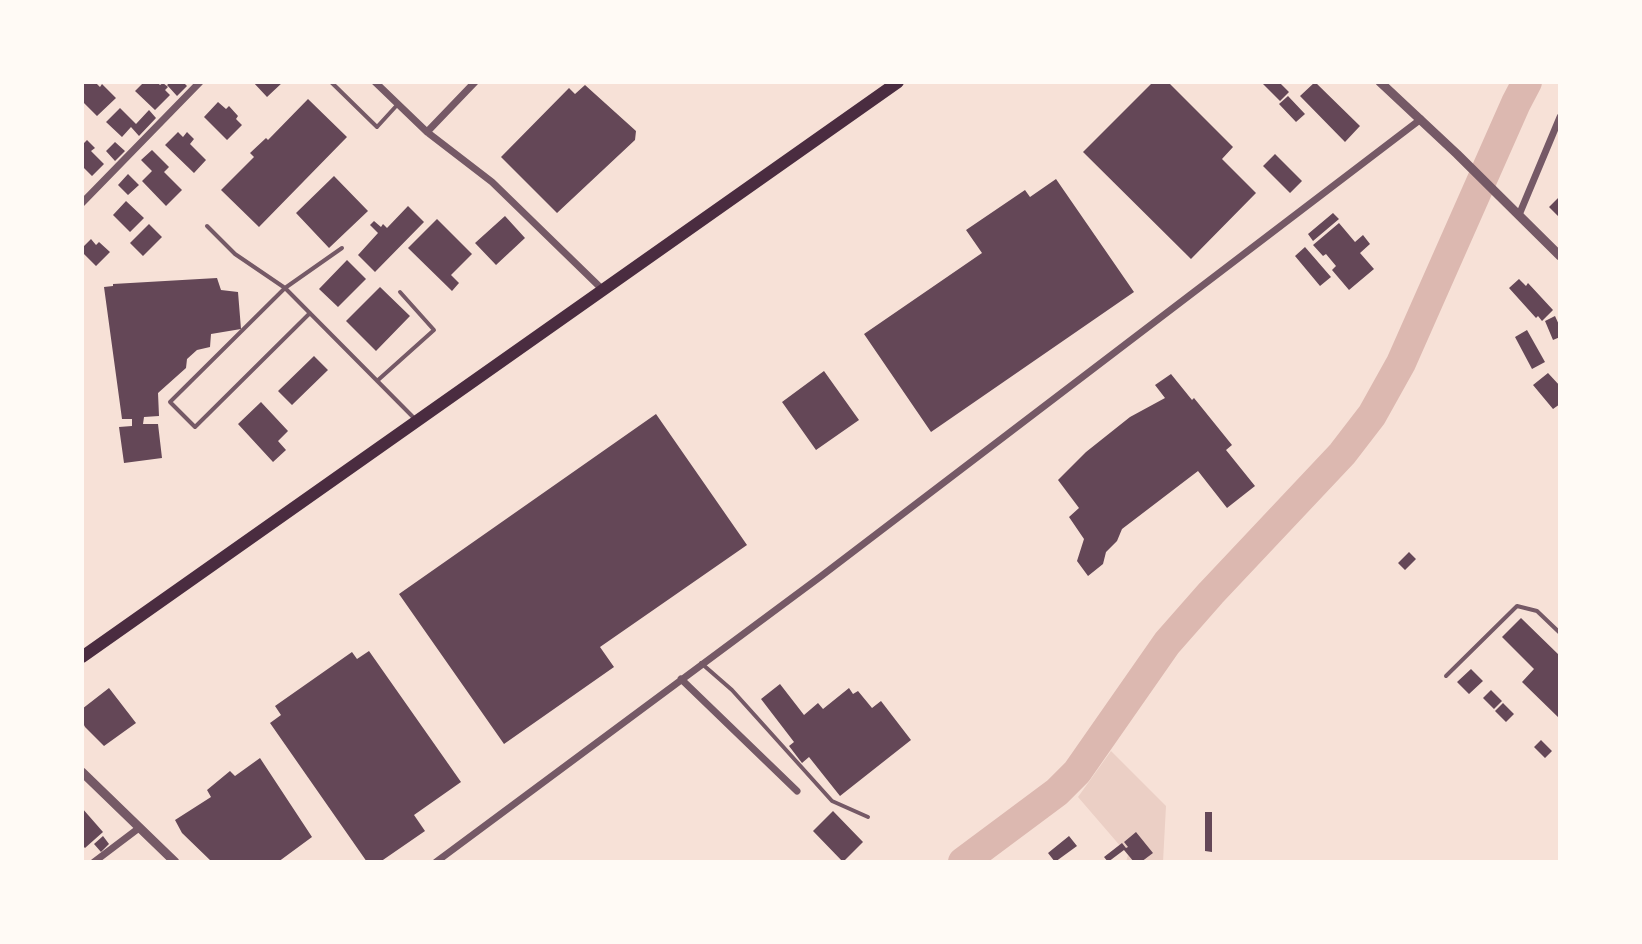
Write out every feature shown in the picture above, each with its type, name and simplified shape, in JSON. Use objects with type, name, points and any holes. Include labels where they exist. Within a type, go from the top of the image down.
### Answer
[{"type":"highway","points":[[82,657],[898,82]]},
{"type":"street","points":[[82,203],[200,82]]},
{"type":"street","points":[[375,82],[427,132],[492,182],[603,290]]},
{"type":"street","points":[[427,132],[475,82]]},
{"type":"street","points":[[1380,82],[1560,256]]},
{"type":"street","points":[[1519,215],[1560,117]]},
{"type":"street","points":[[436,862],[820,577],[1421,119]]},
{"type":"street","points":[[681,679],[797,791]]},
{"type":"street","points":[[82,772],[175,862]]},
{"type":"street","points":[[94,862],[139,828]]},
{"type":"lane","points":[[331,82],[377,127],[398,104]]},
{"type":"lane","points":[[207,226],[235,254],[285,288],[416,421]]},
{"type":"lane","points":[[310,313],[195,427],[170,402],[285,288],[342,248]]},
{"type":"lane","points":[[377,381],[434,330],[400,292]]},
{"type":"lane","points":[[1446,676],[1517,606],[1537,611],[1560,633]]},
{"type":"lane","points":[[701,663],[732,690],[832,801],[868,817]]},
{"type":"shaded area","points":[[1111,751],[1166,806],[1163,862],[1126,862],[1128,855],[1078,797]]},
{"type":"building","points":[[95,82],[100,87],[102,84],[116,98],[97,116],[82,101],[82,85]]},
{"type":"building","points":[[144,82],[163,83],[168,87],[165,90],[170,95],[155,110],[135,91]]},
{"type":"building","points":[[183,82],[187,86],[177,96],[167,85]]},
{"type":"building","points":[[253,82],[283,82],[267,97]]},
{"type":"building","points":[[1153,82],[1168,82],[1233,147],[1222,159],[1256,193],[1191,259],[1083,152]]},
{"type":"building","points":[[1261,82],[1279,82],[1289,92],[1280,101]]},
{"type":"building","points":[[1315,82],[1360,126],[1345,142],[1300,96]]},
{"type":"building","points":[[585,85],[636,131],[635,140],[557,213],[501,157],[569,88],[575,94]]},
{"type":"building","points":[[1288,96],[1305,114],[1296,122],[1279,104]]},
{"type":"building","points":[[308,99],[347,137],[259,227],[221,190],[254,157],[250,153],[266,138],[268,140]]},
{"type":"building","points":[[218,102],[226,109],[229,106],[242,125],[227,140],[204,117]]},
{"type":"building","points":[[120,108],[136,124],[149,110],[156,118],[139,136],[131,127],[122,137],[106,122]]},
{"type":"building","points":[[178,132],[183,137],[187,132],[194,139],[190,144],[206,160],[194,173],[165,145]]},
{"type":"building","points":[[87,140],[95,148],[91,151],[104,164],[92,176],[82,166],[82,145]]},
{"type":"building","points":[[115,142],[125,151],[115,161],[106,151]]},
{"type":"building","points":[[152,150],[169,167],[164,172],[182,190],[166,206],[142,181],[152,171],[141,160]]},
{"type":"building","points":[[1275,154],[1302,181],[1290,193],[1263,166]]},
{"type":"building","points":[[128,174],[139,185],[128,195],[118,185]]},
{"type":"building","points":[[334,176],[368,211],[329,248],[296,213]]},
{"type":"building","points":[[1056,179],[1134,292],[931,432],[864,334],[982,253],[966,230],[1025,190],[1030,197]]},
{"type":"building","points":[[1560,196],[1560,218],[1549,207]]},
{"type":"building","points":[[126,201],[144,218],[130,232],[113,215]]},
{"type":"building","points":[[408,206],[424,222],[375,272],[358,255],[378,233],[370,225],[374,221],[387,228]]},
{"type":"building","points":[[1333,213],[1339,219],[1313,241],[1308,234]]},
{"type":"building","points":[[505,216],[525,238],[496,265],[475,243]]},
{"type":"building","points":[[437,219],[472,254],[451,275],[459,283],[452,291],[408,248]]},
{"type":"building","points":[[1339,223],[1355,242],[1363,235],[1370,244],[1360,253],[1374,269],[1349,290],[1332,270],[1336,266],[1313,245]]},
{"type":"building","points":[[149,224],[162,237],[143,256],[130,243]]},
{"type":"building","points":[[91,239],[110,252],[96,266],[82,252]]},
{"type":"building","points":[[1305,247],[1331,277],[1320,286],[1295,256]]},
{"type":"building","points":[[347,260],[366,279],[338,307],[319,289]]},
{"type":"building","points":[[217,278],[221,290],[238,292],[241,329],[211,334],[210,347],[197,350],[187,359],[186,368],[158,393],[159,416],[144,417],[143,424],[158,424],[162,458],[124,463],[119,427],[132,426],[132,419],[122,419],[104,287]]},
{"type":"building","points":[[1519,279],[1526,286],[1528,283],[1553,310],[1542,321],[1509,288]]},
{"type":"building","points":[[380,287],[410,316],[376,351],[346,321]]},
{"type":"building","points":[[1555,316],[1560,337],[1553,340],[1545,321]]},
{"type":"building","points":[[1527,330],[1545,362],[1532,369],[1515,337]]},
{"type":"building","points":[[314,356],[328,370],[292,405],[278,391]]},
{"type":"building","points":[[824,371],[859,420],[816,450],[782,402]]},
{"type":"building","points":[[1548,373],[1560,386],[1560,404],[1553,409],[1533,385]]},
{"type":"building","points":[[1171,374],[1232,445],[1226,450],[1255,486],[1227,508],[1198,471],[1122,529],[1117,541],[1106,552],[1103,564],[1088,576],[1077,561],[1084,539],[1069,517],[1079,508],[1058,480],[1086,452],[1130,417],[1165,398],[1155,385]]},
{"type":"building","points":[[261,402],[288,431],[278,441],[286,450],[273,462],[238,424]]},
{"type":"building","points":[[656,414],[747,545],[600,647],[614,667],[504,744],[399,594]]},
{"type":"building","points":[[1409,552],[1416,559],[1405,570],[1398,563]]},
{"type":"building","points":[[1521,618],[1560,656],[1560,719],[1522,682],[1534,669],[1502,637]]},
{"type":"building","points":[[369,651],[461,782],[414,815],[425,831],[380,862],[367,862],[270,723],[281,715],[275,706],[352,652],[357,659]]},
{"type":"building","points":[[1471,669],[1483,681],[1469,694],[1457,682]]},
{"type":"building","points":[[780,684],[804,715],[818,703],[823,709],[849,688],[853,694],[858,691],[872,708],[881,701],[911,740],[840,796],[809,757],[802,763],[789,746],[794,742],[761,699]]},
{"type":"building","points":[[109,688],[136,723],[104,746],[85,727],[82,709]]},
{"type":"building","points":[[1491,690],[1502,701],[1494,709],[1483,698]]},
{"type":"building","points":[[1503,703],[1514,714],[1506,722],[1495,711]]},
{"type":"building","points":[[1541,740],[1552,751],[1545,758],[1534,747]]},
{"type":"building","points":[[260,758],[312,837],[278,862],[212,862],[182,833],[175,820],[211,797],[207,790],[230,771],[235,776]]},
{"type":"building","points":[[82,808],[103,832],[85,848],[82,845]]},
{"type":"building","points":[[833,811],[863,842],[843,862],[813,831]]},
{"type":"building","points":[[1205,812],[1212,812],[1212,852],[1205,851]]},
{"type":"building","points":[[1136,832],[1153,853],[1141,862],[1134,862],[1124,850],[1108,862],[1104,857],[1122,843],[1128,847],[1124,842]]},
{"type":"building","points":[[103,836],[109,844],[101,852],[94,844]]},
{"type":"building","points":[[1069,836],[1077,846],[1055,862],[1048,853]]},
{"type":"waterway","points":[[963,862],[1057,792],[1077,772],[1167,643],[1342,454],[1372,415],[1401,363],[1527,82]]}]
